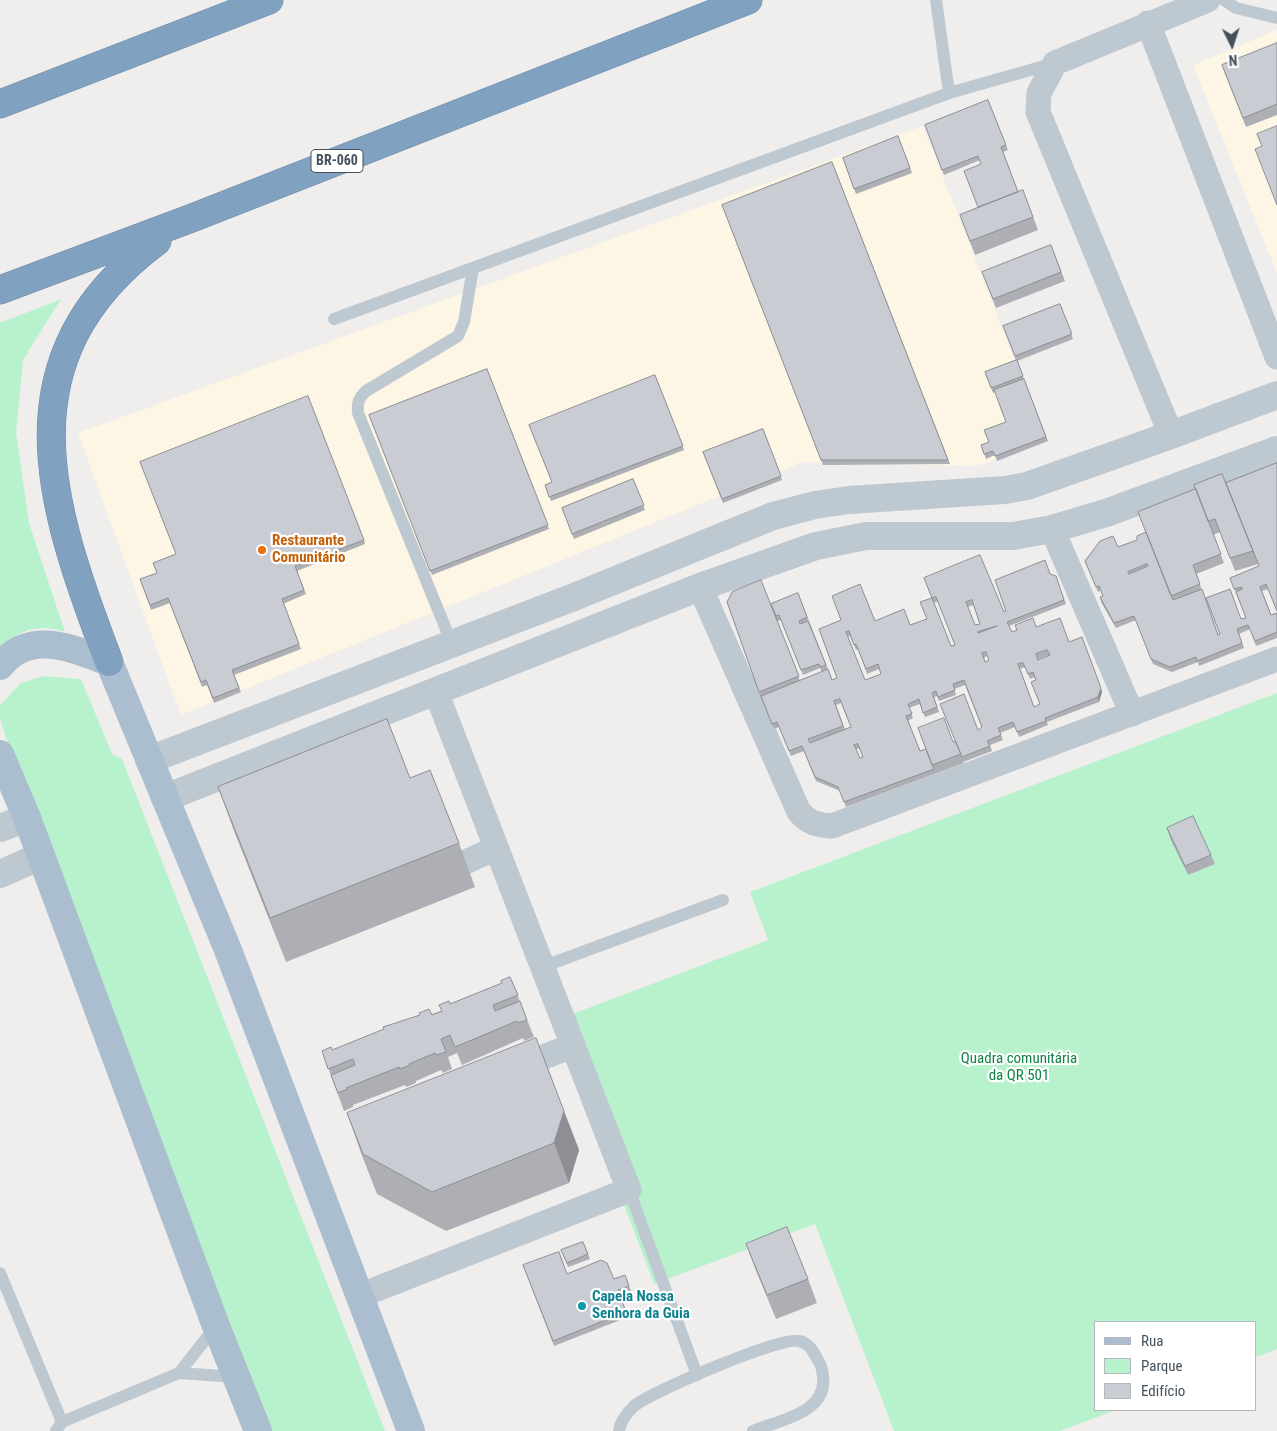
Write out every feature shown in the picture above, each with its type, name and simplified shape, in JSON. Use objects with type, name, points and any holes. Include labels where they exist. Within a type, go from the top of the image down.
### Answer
[{"type":"highway","points":[[0,104],[269,0]]},
{"type":"highway","name":"BR-060","points":[[0,290],[192,218],[748,0]]},
{"type":"highway","points":[[110,662],[74,569],[48,482],[44,440],[44,407],[51,375],[75,316],[104,283],[134,257],[192,218]]},
{"type":"main road","points":[[0,666],[6,658],[20,648],[49,643],[67,646],[110,662],[228,950],[411,1431]]},
{"type":"main road","points":[[0,754],[27,818],[216,1326],[258,1431]]},
{"type":"street","points":[[1171,435],[1038,112],[1039,94],[1055,63],[1208,0]]},
{"type":"street","points":[[1148,24],[1277,357]]},
{"type":"street","points":[[149,760],[574,597],[773,516],[849,500],[1005,490],[1027,486],[1277,395]]},
{"type":"street","points":[[165,798],[590,632],[700,587],[816,546],[866,536],[1013,536],[1052,529],[1106,513],[1277,450]]},
{"type":"street","points":[[1052,529],[1132,714]]},
{"type":"street","points":[[700,587],[799,812],[808,821],[818,825],[832,826],[1277,659]]},
{"type":"street","points":[[574,597],[590,632]]},
{"type":"street","points":[[359,1296],[628,1190],[436,692]]},
{"type":"street","points":[[0,828],[27,818]]},
{"type":"street","points":[[411,887],[496,848]]},
{"type":"street","points":[[0,874],[41,856]]},
{"type":"street","points":[[488,1078],[572,1046]]},
{"type":"lane","points":[[936,0],[949,93]]},
{"type":"lane","points":[[1224,0],[1236,8],[1277,18]]},
{"type":"lane","points":[[334,319],[949,93],[1055,63]]},
{"type":"lane","points":[[452,644],[362,422],[357,405],[359,399],[366,391],[458,336],[464,322],[473,268]]},
{"type":"lane","points":[[542,967],[722,900]]},
{"type":"lane","points":[[628,1190],[697,1375]]},
{"type":"lane","points":[[0,1273],[59,1426],[179,1373],[237,1377]]},
{"type":"lane","points":[[179,1373],[216,1326]]},
{"type":"lane","points":[[619,1431],[624,1417],[636,1405],[697,1375],[781,1341],[799,1340],[812,1348],[822,1366],[824,1384],[821,1397],[811,1407],[753,1431]]},
{"type":"shaded area","points":[[1277,30],[1277,273],[1193,65]]},
{"type":"shaded area","points":[[923,126],[1047,442],[976,466],[803,462],[181,715],[78,433]]},
{"type":"green space","points":[[61,299],[23,360],[16,433],[29,523],[65,632],[55,629],[38,628],[23,632],[0,646],[0,323]]},
{"type":"green space","points":[[44,676],[81,679],[112,754],[122,759],[385,1431],[266,1431],[21,787],[0,718],[0,705],[21,683]]},
{"type":"green space","name":"Quadra comunitária da QR 501","points":[[1277,693],[1277,1349],[1257,1357],[1257,1321],[1094,1321],[1094,1411],[1113,1411],[1060,1431],[894,1431],[815,1224],[654,1284],[554,1021],[768,940],[750,892]]},
{"type":"building","points":[[1277,43],[1277,104],[1243,118],[1222,65]]},
{"type":"building","points":[[988,100],[1006,145],[1001,147],[1018,192],[978,207],[964,171],[981,164],[978,156],[942,170],[925,125]]},
{"type":"building","points":[[1277,126],[1277,205],[1255,149],[1262,146],[1257,134]]},
{"type":"building","points":[[898,136],[910,168],[854,189],[843,158]]},
{"type":"building","points":[[832,162],[948,460],[821,460],[722,205]]},
{"type":"building","points":[[1023,190],[1033,217],[970,241],[960,215]]},
{"type":"building","points":[[1051,245],[1061,272],[993,299],[982,272]]},
{"type":"building","points":[[1060,304],[1072,334],[1015,356],[1003,326]]},
{"type":"building","points":[[1017,360],[1023,376],[991,388],[985,372]]},
{"type":"building","points":[[487,369],[548,525],[430,571],[369,415]]},
{"type":"building","points":[[655,375],[683,446],[549,497],[545,485],[552,482],[529,425]]},
{"type":"building","points":[[1024,379],[1046,437],[995,456],[993,451],[984,454],[981,445],[989,442],[984,430],[1006,422],[994,390]]},
{"type":"building","name":"Restaurante Comunitário","points":[[308,396],[364,540],[295,566],[304,590],[282,599],[299,644],[232,670],[239,688],[213,698],[206,680],[201,682],[168,598],[150,605],[140,579],[157,573],[153,563],[176,554],[140,462]]},
{"type":"building","points":[[763,429],[781,476],[722,499],[703,452]]},
{"type":"building","points":[[1277,463],[1277,611],[1266,584],[1260,587],[1271,615],[1277,613],[1277,632],[1255,641],[1248,625],[1237,629],[1242,643],[1197,661],[1196,657],[1170,667],[1151,659],[1134,616],[1114,623],[1100,597],[1103,596],[1099,586],[1096,587],[1085,561],[1100,541],[1113,536],[1118,547],[1137,540],[1137,536],[1146,532],[1173,600],[1202,589],[1218,635],[1220,634],[1206,598],[1230,589],[1241,619],[1246,618],[1236,592],[1242,589],[1242,587],[1234,589],[1230,578],[1259,566],[1226,483]],"holes":[[[1147,564],[1148,566],[1129,574],[1128,572]]]},
{"type":"building","points":[[1222,474],[1253,551],[1230,558],[1215,519],[1208,521],[1194,485]]},
{"type":"building","points":[[633,479],[644,505],[572,534],[562,508]]},
{"type":"building","points":[[1196,489],[1221,554],[1193,565],[1200,584],[1171,596],[1138,512]]},
{"type":"building","points":[[980,555],[1004,612],[1006,611],[995,580],[1045,560],[1050,574],[1056,576],[1064,600],[1007,622],[1012,632],[1017,630],[1015,625],[1033,618],[1036,627],[1060,618],[1069,642],[1082,637],[1101,688],[1098,697],[1045,718],[1046,721],[1017,732],[1013,722],[998,728],[1001,735],[987,741],[990,746],[962,757],[940,704],[964,694],[978,730],[982,727],[964,680],[953,684],[955,690],[938,697],[936,691],[932,693],[937,707],[923,713],[919,699],[908,704],[912,714],[906,716],[920,751],[926,749],[934,769],[844,802],[838,787],[815,777],[802,746],[789,751],[777,722],[772,724],[761,696],[828,669],[832,680],[837,678],[819,629],[841,620],[832,596],[860,584],[875,621],[904,609],[910,625],[927,619],[920,602],[932,598],[924,578]],"holes":[[[936,597],[955,645],[951,646],[932,598]],[[972,600],[980,624],[975,625],[966,602]],[[849,631],[866,669],[878,664],[881,674],[865,680],[846,632]],[[1047,650],[1050,655],[1038,660],[1036,654]],[[986,652],[989,660],[985,662],[982,653]],[[1023,663],[1028,674],[1033,672],[1036,680],[1031,682],[1040,704],[1034,707],[1018,664]],[[840,699],[851,727],[810,743],[808,739],[843,726],[834,701]],[[858,744],[863,757],[860,758],[854,745]]]},
{"type":"building","points":[[761,580],[799,676],[759,692],[727,602],[732,592]]},
{"type":"building","points":[[798,593],[807,617],[799,621],[800,624],[808,621],[826,665],[820,667],[819,664],[801,670],[779,615],[776,616],[771,604]]},
{"type":"building","points":[[944,718],[953,742],[955,741],[961,754],[932,765],[918,728]]},
{"type":"building","points":[[387,719],[410,778],[430,770],[459,843],[270,918],[218,787]]},
{"type":"building","points":[[1193,816],[1211,855],[1185,866],[1167,828]]},
{"type":"building","points":[[510,977],[518,995],[493,1005],[495,1011],[520,1001],[527,1020],[518,1023],[517,1021],[455,1047],[450,1035],[441,1039],[446,1052],[436,1055],[435,1053],[400,1069],[399,1067],[346,1088],[338,1093],[331,1075],[355,1065],[353,1059],[328,1069],[322,1051],[331,1047],[332,1050],[384,1029],[383,1027],[420,1015],[419,1013],[429,1009],[432,1015],[442,1011],[439,1005],[449,1001],[450,1004],[502,983],[501,981]]},
{"type":"building","points":[[536,1038],[564,1111],[554,1143],[432,1192],[363,1154],[347,1113]]},
{"type":"building","points":[[787,1227],[808,1279],[767,1295],[746,1244]]},
{"type":"building","points":[[583,1242],[588,1254],[567,1263],[561,1250]]},
{"type":"building","name":"Capela Nossa Senhora da Guia","points":[[559,1252],[567,1274],[601,1260],[607,1263],[614,1279],[625,1275],[629,1286],[618,1290],[626,1312],[553,1341],[523,1265]]},
{"type":"place","name":"Restaurante Comunitário","points":[[262,550]]},
{"type":"place","name":"Capela Nossa Senhora da Guia","points":[[582,1306]]}]
